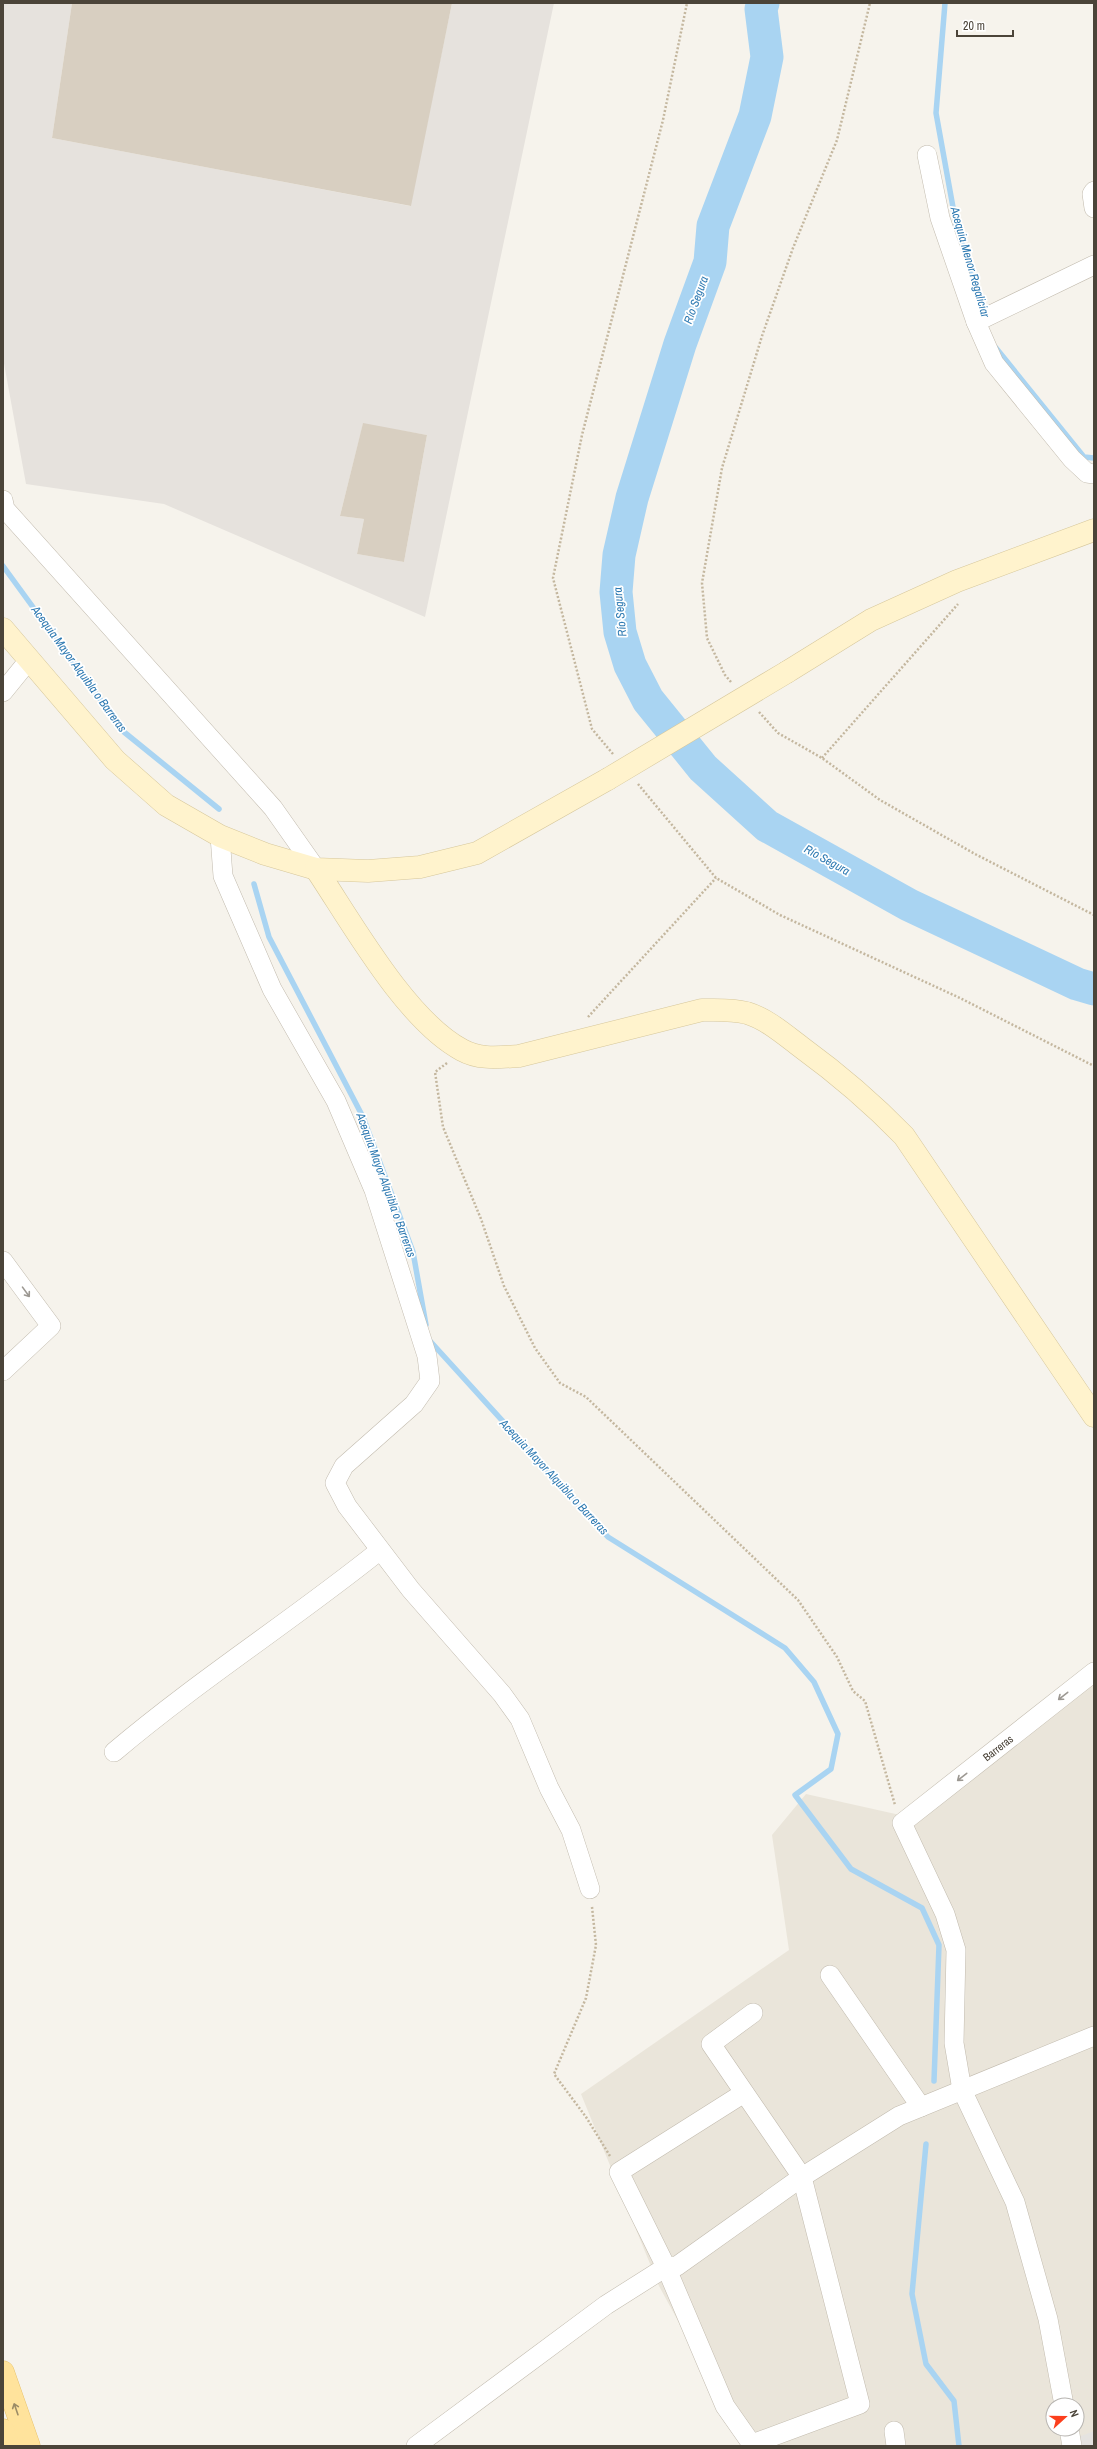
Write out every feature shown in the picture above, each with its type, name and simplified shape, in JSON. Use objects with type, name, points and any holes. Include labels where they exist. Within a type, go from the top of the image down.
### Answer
[{"type":"main road","points":[[3,628],[91,734],[139,784],[166,805],[220,836],[265,854],[316,869],[368,871],[420,867],[477,853],[608,779],[871,620],[965,578],[1094,530]]},
{"type":"main road","points":[[316,869],[381,967],[418,1014],[440,1036],[463,1051],[488,1058],[519,1056],[571,1044],[663,1018],[702,1010],[725,1010],[747,1014],[769,1024],[790,1038],[845,1079],[878,1108],[904,1136],[1094,1416]]},
{"type":"main road","points":[[3,2372],[29,2446]]},
{"type":"main road","points":[[3,2430],[9,2446]]},
{"type":"street","points":[[927,155],[940,218],[976,322],[994,363],[1072,459],[1087,473],[1094,474]]},
{"type":"street","points":[[1094,191],[1092,194],[1094,208]]},
{"type":"street","points":[[976,322],[1094,265]]},
{"type":"street","points":[[3,500],[5,509],[273,808],[316,869]]},
{"type":"street","points":[[3,692],[29,660]]},
{"type":"street","points":[[220,836],[224,876],[272,989],[336,1101],[374,1190],[427,1356],[430,1381],[414,1404],[344,1466],[335,1483],[347,1506],[379,1551],[502,1694],[520,1720],[549,1788],[571,1830],[590,1889]]},
{"type":"street","points":[[3,1261],[51,1326],[3,1371]]},
{"type":"street","points":[[114,1752],[184,1695],[321,1598],[379,1551]]},
{"type":"street","name":"Barreras","points":[[902,1823],[1094,1672]]},
{"type":"street","points":[[902,1823],[937,1895],[956,1950],[954,2043],[962,2090],[1015,2202],[1048,2319],[1063,2397]]},
{"type":"street","points":[[830,1975],[920,2107]]},
{"type":"street","points":[[744,2093],[620,2172],[666,2267],[724,2406],[752,2445],[860,2404],[802,2177],[711,2044],[753,2013]]},
{"type":"street","points":[[416,2446],[606,2305],[666,2267],[677,2266],[802,2177],[898,2116],[1094,2036]]},
{"type":"path","points":[[616,759],[592,729],[553,578],[582,435],[663,120],[687,3]]},
{"type":"path","points":[[736,687],[725,675],[707,638],[702,583],[722,468],[762,336],[793,248],[837,140],[870,3]]},
{"type":"path","points":[[822,758],[964,598],[965,578]]},
{"type":"path","points":[[757,710],[778,733],[822,758],[880,800],[975,854],[1094,915]]},
{"type":"path","points":[[636,783],[716,878],[780,915],[960,998],[1094,1066]]},
{"type":"path","points":[[571,1044],[590,1014],[716,878]]},
{"type":"path","points":[[463,1051],[435,1072],[442,1127],[481,1219],[504,1286],[535,1348],[560,1383],[586,1397],[798,1600],[837,1657],[853,1692],[865,1702],[902,1823]]},
{"type":"path","points":[[590,1889],[596,1945],[586,1998],[554,2074],[586,2117],[620,2172]]},
{"type":"shaded area","points":[[3,3],[72,3],[52,138],[410,206],[452,3],[554,3],[425,617],[164,504],[26,484],[3,358]],"holes":[[[363,424],[427,435],[404,562],[357,554],[364,519],[340,516]]]},
{"type":"shaded area","points":[[1094,1674],[1094,2446],[746,2446],[659,2286],[581,2094],[789,1950],[772,1835],[806,1794],[909,1817]]},
{"type":"shaded area","points":[[1094,2431],[1094,2446],[1078,2446],[1076,2438],[1085,2437],[1085,2434]]},
{"type":"building","points":[[72,3],[452,3],[411,206],[52,138]]},
{"type":"building","points":[[363,423],[427,435],[404,562],[357,554],[364,519],[340,516]]},
{"type":"waterway","name":"Río Segura","points":[[763,3],[761,9],[767,57],[755,116],[713,226],[710,262],[680,344],[632,498],[619,555],[616,592],[620,632],[630,665],[648,700],[703,768],[767,826],[909,905],[1077,984],[1094,989]]},
{"type":"waterway","name":"Acequia Menor Regaliciar","points":[[945,3],[936,113],[956,224],[984,314]]},
{"type":"waterway","name":"Acequia Menor Regaliciar","points":[[996,348],[1084,457],[1094,458]]},
{"type":"waterway","name":"Acequia Mayor Alquibla o Barreras","points":[[3,566],[124,732],[219,809]]},
{"type":"waterway","name":"Acequia Mayor Alquibla o Barreras","points":[[254,884],[269,937],[363,1117],[413,1252],[426,1325]]},
{"type":"waterway","name":"Acequia Mayor Alquibla o Barreras","points":[[430,1341],[608,1537],[785,1648],[814,1682],[838,1734],[831,1769],[795,1795],[851,1869],[922,1908],[939,1945],[934,2081]]},
{"type":"waterway","name":"Acequia Mayor Alquibla o Barreras","points":[[926,2144],[912,2294],[926,2364],[954,2401],[959,2446]]}]
